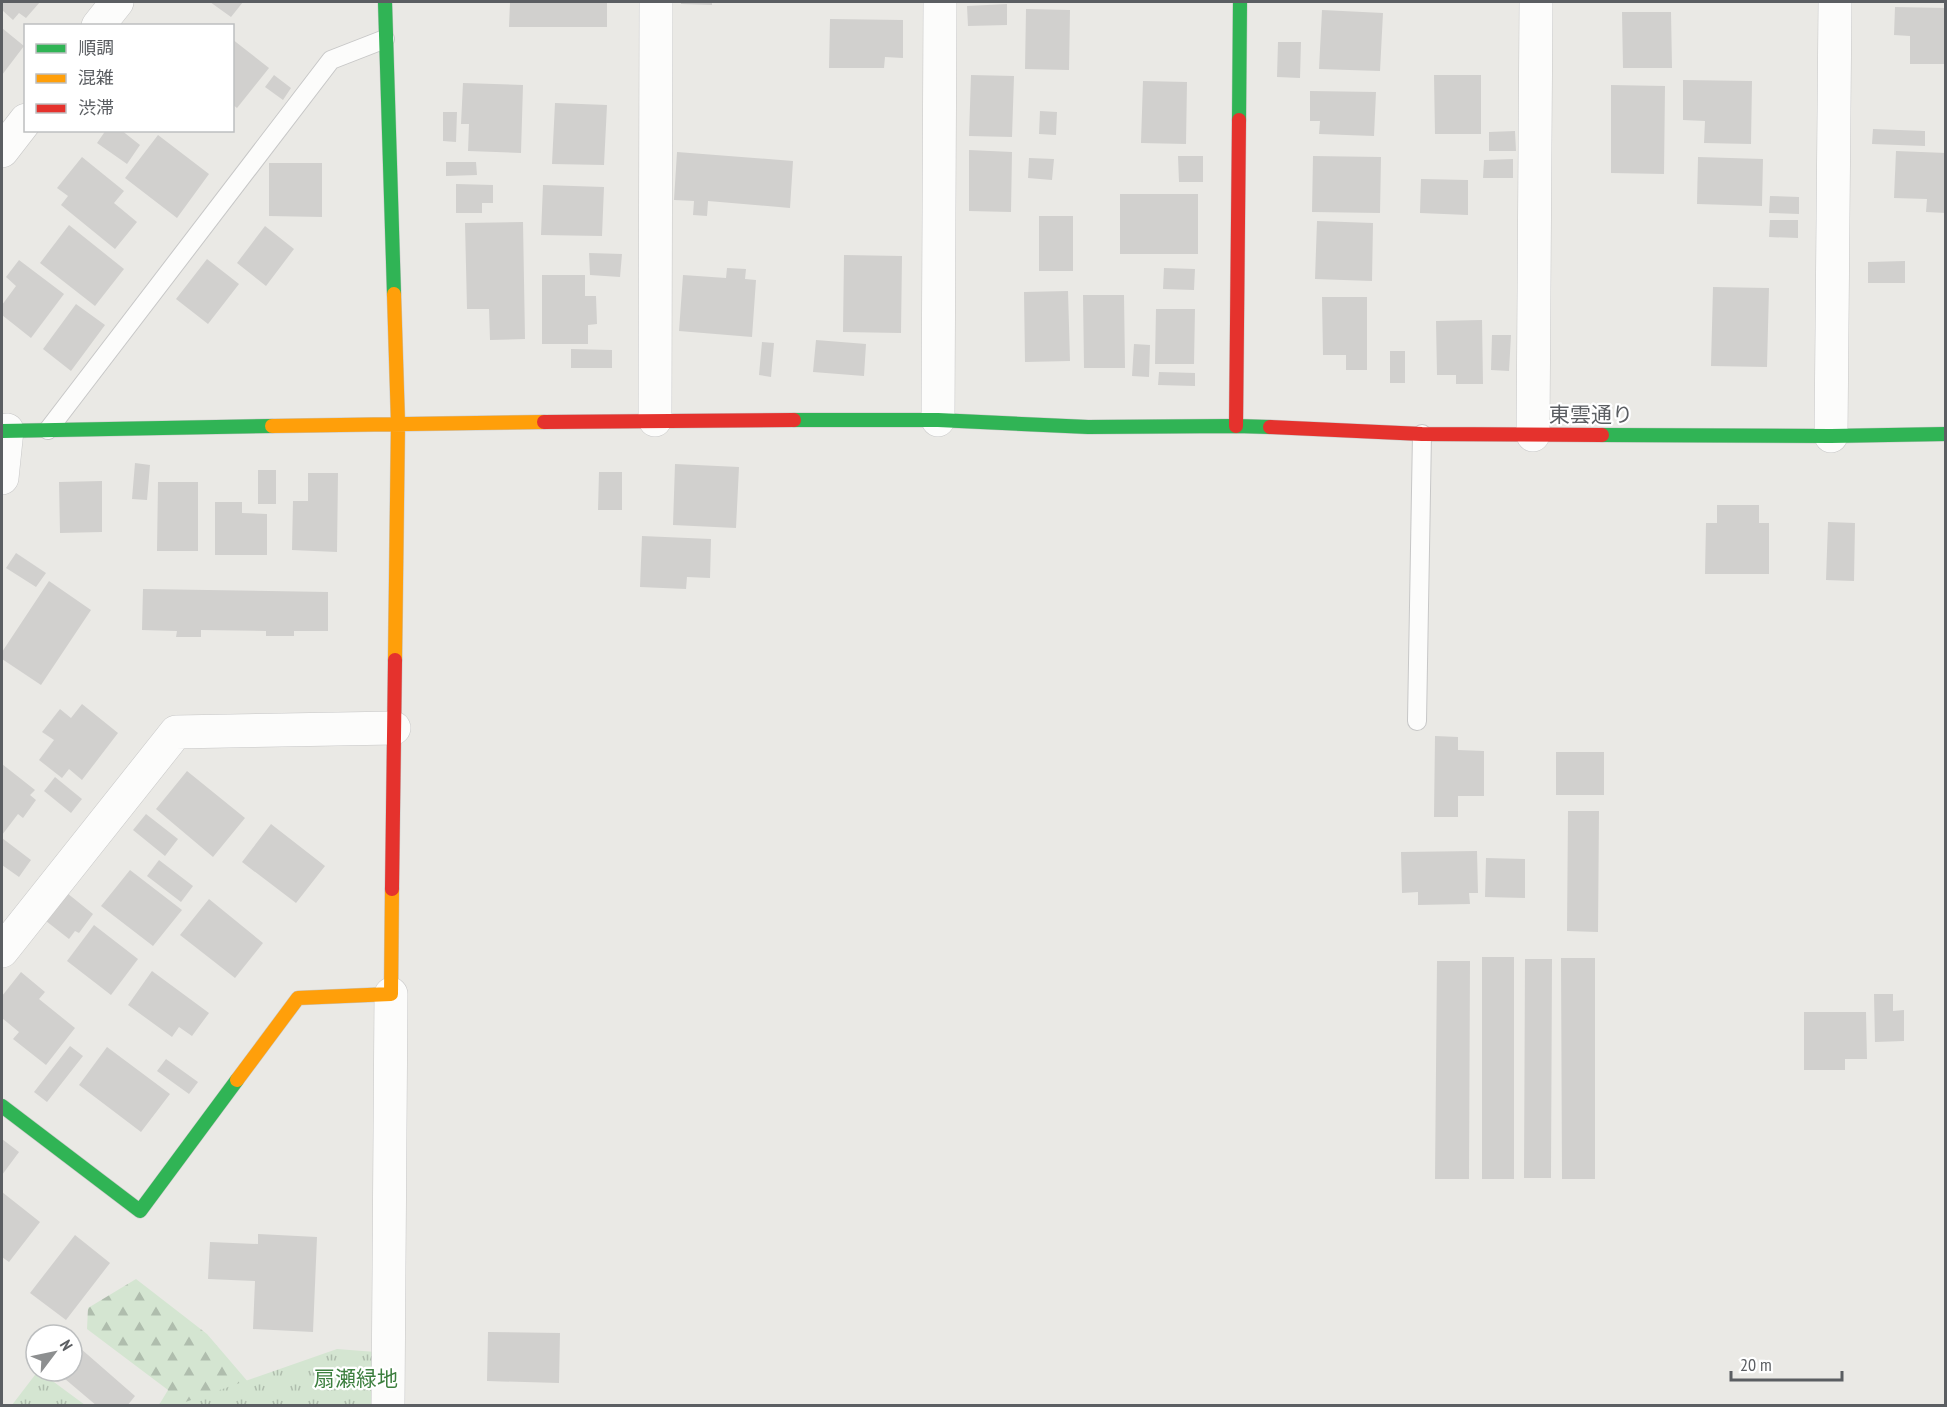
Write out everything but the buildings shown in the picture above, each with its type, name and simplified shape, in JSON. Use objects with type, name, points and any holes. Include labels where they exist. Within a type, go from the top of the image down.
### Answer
[{"type":"street","points":[[100,24],[117,2]]},
{"type":"street","points":[[385,2],[398,423],[388,1406]]},
{"type":"street","points":[[655,420],[656,2]]},
{"type":"street","points":[[938,420],[940,2]]},
{"type":"street","points":[[1236,426],[1240,2]]},
{"type":"street","points":[[1533,435],[1536,2]]},
{"type":"street","points":[[1831,435],[1835,2]]},
{"type":"street","points":[[2,151],[24,123]]},
{"type":"street","name":"東雲通り","points":[[4,431],[398,423],[938,420],[1088,428],[1236,426],[1422,434],[1946,434]]},
{"type":"street","points":[[2,478],[4,431]]},
{"type":"street","points":[[2,951],[176,732],[394,728]]},
{"type":"street","points":[[2,1106],[140,1211],[298,998],[391,994]]},
{"type":"lane","points":[[48,430],[331,60],[385,39]]},
{"type":"lane","points":[[1417,721],[1422,434]]},
{"type":"green space","points":[[136,1279],[207,1334],[249,1383],[364,1405],[159,1405],[168,1390],[87,1329],[88,1308]]},
{"type":"green space","name":"扇瀬緑地","points":[[337,1349],[389,1353],[388,1405],[174,1406]]},
{"type":"green space","points":[[29,1383],[55,1383],[85,1405],[12,1405]]},
{"type":"traffic: fast","points":[[385,2],[394,294]]},
{"type":"traffic: fast","points":[[1239,120],[1240,2]]},
{"type":"traffic: fast","points":[[794,420],[938,420],[1088,427],[1270,427]]},
{"type":"traffic: fast","points":[[2,431],[272,426]]},
{"type":"traffic: fast","points":[[1602,435],[1946,434]]},
{"type":"traffic: fast","points":[[2,1106],[140,1211],[237,1080]]},
{"type":"traffic: slow","points":[[394,294],[398,423],[395,660]]},
{"type":"traffic: slow","points":[[272,426],[544,422]]},
{"type":"traffic: slow","points":[[237,1080],[298,998],[391,994],[392,889]]},
{"type":"traffic: jam","points":[[1236,426],[1239,120]]},
{"type":"traffic: jam","points":[[544,422],[794,420]]},
{"type":"traffic: jam","points":[[1270,427],[1422,434],[1602,435]]},
{"type":"traffic: jam","points":[[392,889],[395,660]]}]
